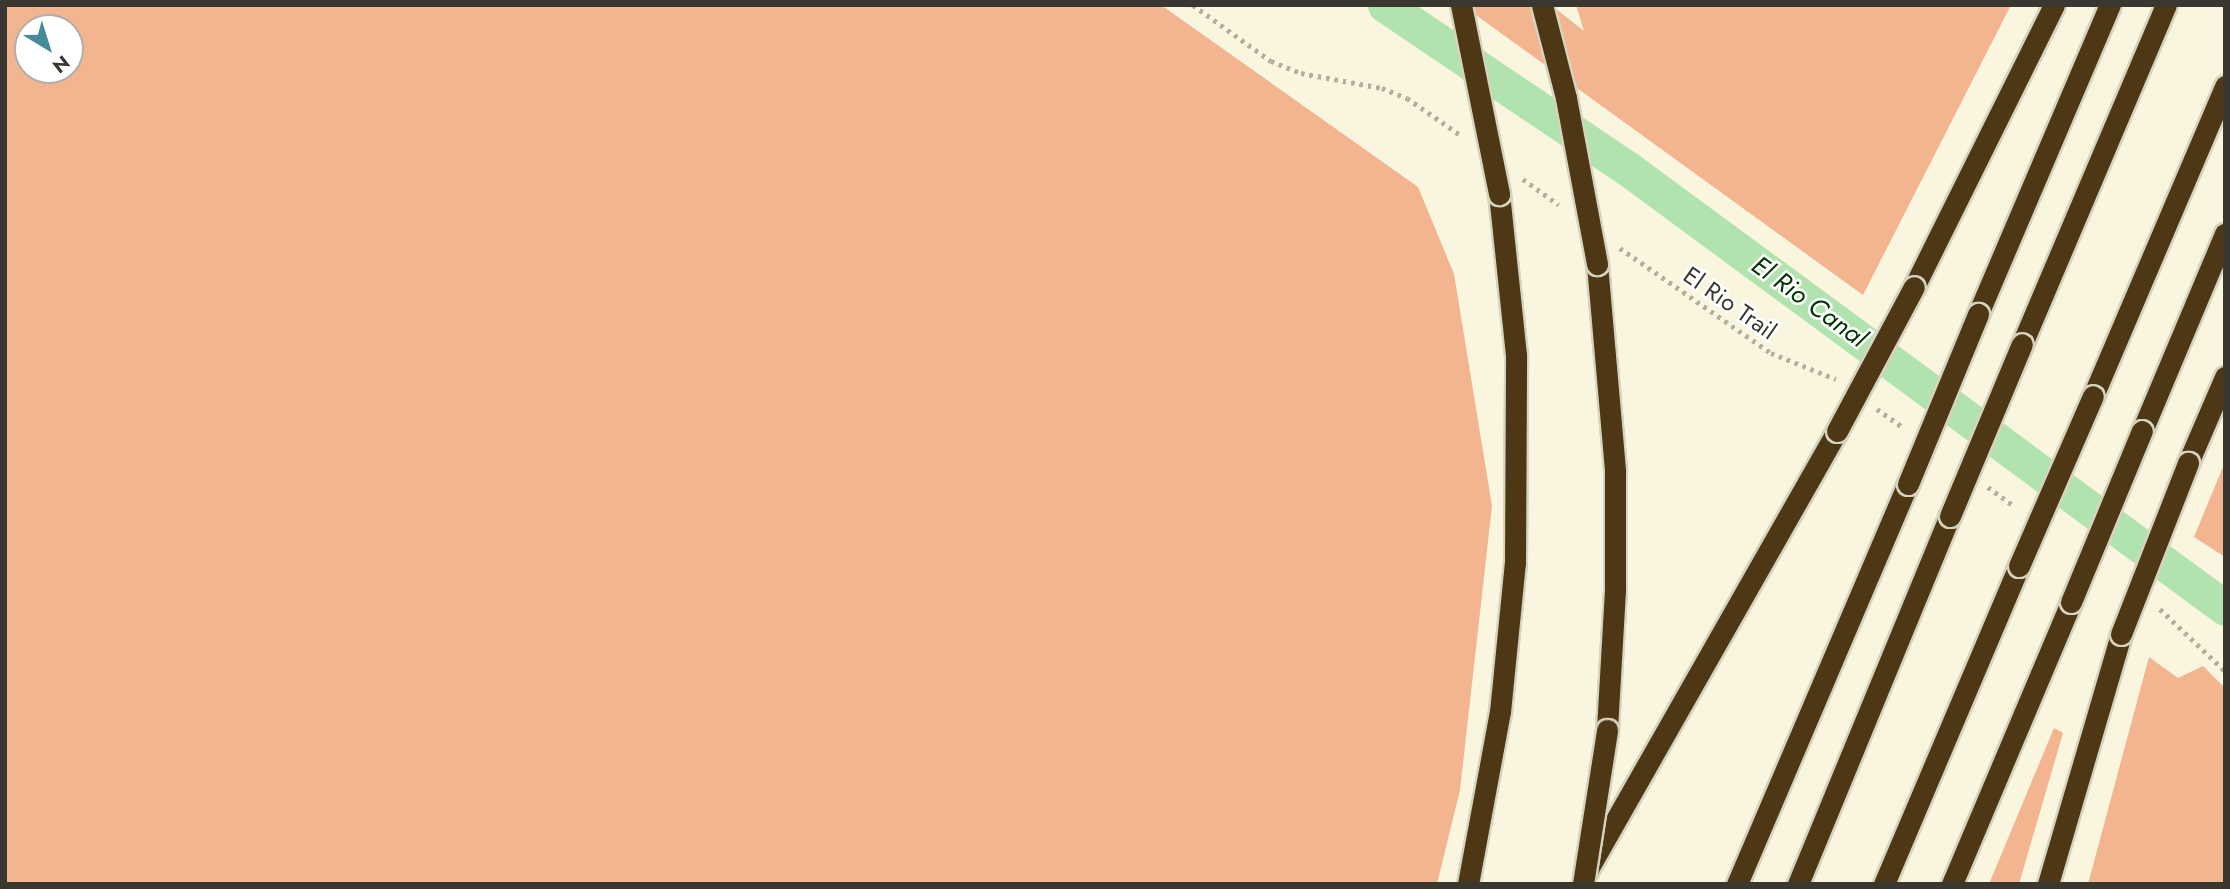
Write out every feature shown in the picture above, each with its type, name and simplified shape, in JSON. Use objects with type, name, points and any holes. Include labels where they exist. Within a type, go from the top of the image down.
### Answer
[{"type":"highway","points":[[1461,5],[1499,194],[1518,407],[1515,562],[1500,712],[1468,884]]},
{"type":"highway","points":[[1542,5],[1566,98],[1597,264],[1615,471],[1615,590],[1607,730],[1581,884]]},
{"type":"highway","points":[[1581,884],[1837,431],[1914,287],[2054,5]]},
{"type":"highway","points":[[1737,884],[2110,5]]},
{"type":"highway","points":[[1798,884],[2166,5]]},
{"type":"highway","points":[[1884,884],[2225,86]]},
{"type":"highway","points":[[1952,884],[2225,234]]},
{"type":"highway","points":[[2048,884],[2121,634],[2225,377]]},
{"type":"path","points":[[1193,5],[1271,61],[1301,73],[1382,88],[1407,98],[1464,138]]},
{"type":"path","points":[[1521,178],[1566,210]]},
{"type":"path","name":"El Rio Trail","points":[[1612,242],[1771,353],[1839,382]]},
{"type":"path","points":[[1873,406],[1907,430]]},
{"type":"path","points":[[1986,486],[2020,510]]},
{"type":"path","points":[[2156,606],[2225,671]]},
{"type":"shaded area","points":[[5,5],[1161,5],[1418,187],[1454,274],[1492,506],[1460,790],[1437,884],[5,884]]},
{"type":"shaded area","points":[[1462,5],[1551,5],[1584,31],[1576,5],[2011,5],[1863,295]]},
{"type":"shaded area","points":[[2225,462],[2225,557],[2194,537]]},
{"type":"shaded area","points":[[2149,657],[2178,678],[2203,666],[2225,688],[2225,884],[2088,884]]},
{"type":"shaded area","points":[[2054,728],[2063,733],[2019,884],[1989,884]]},
{"type":"waterway","name":"El Rio Canal","points":[[1385,5],[1631,171],[2225,608]]}]
